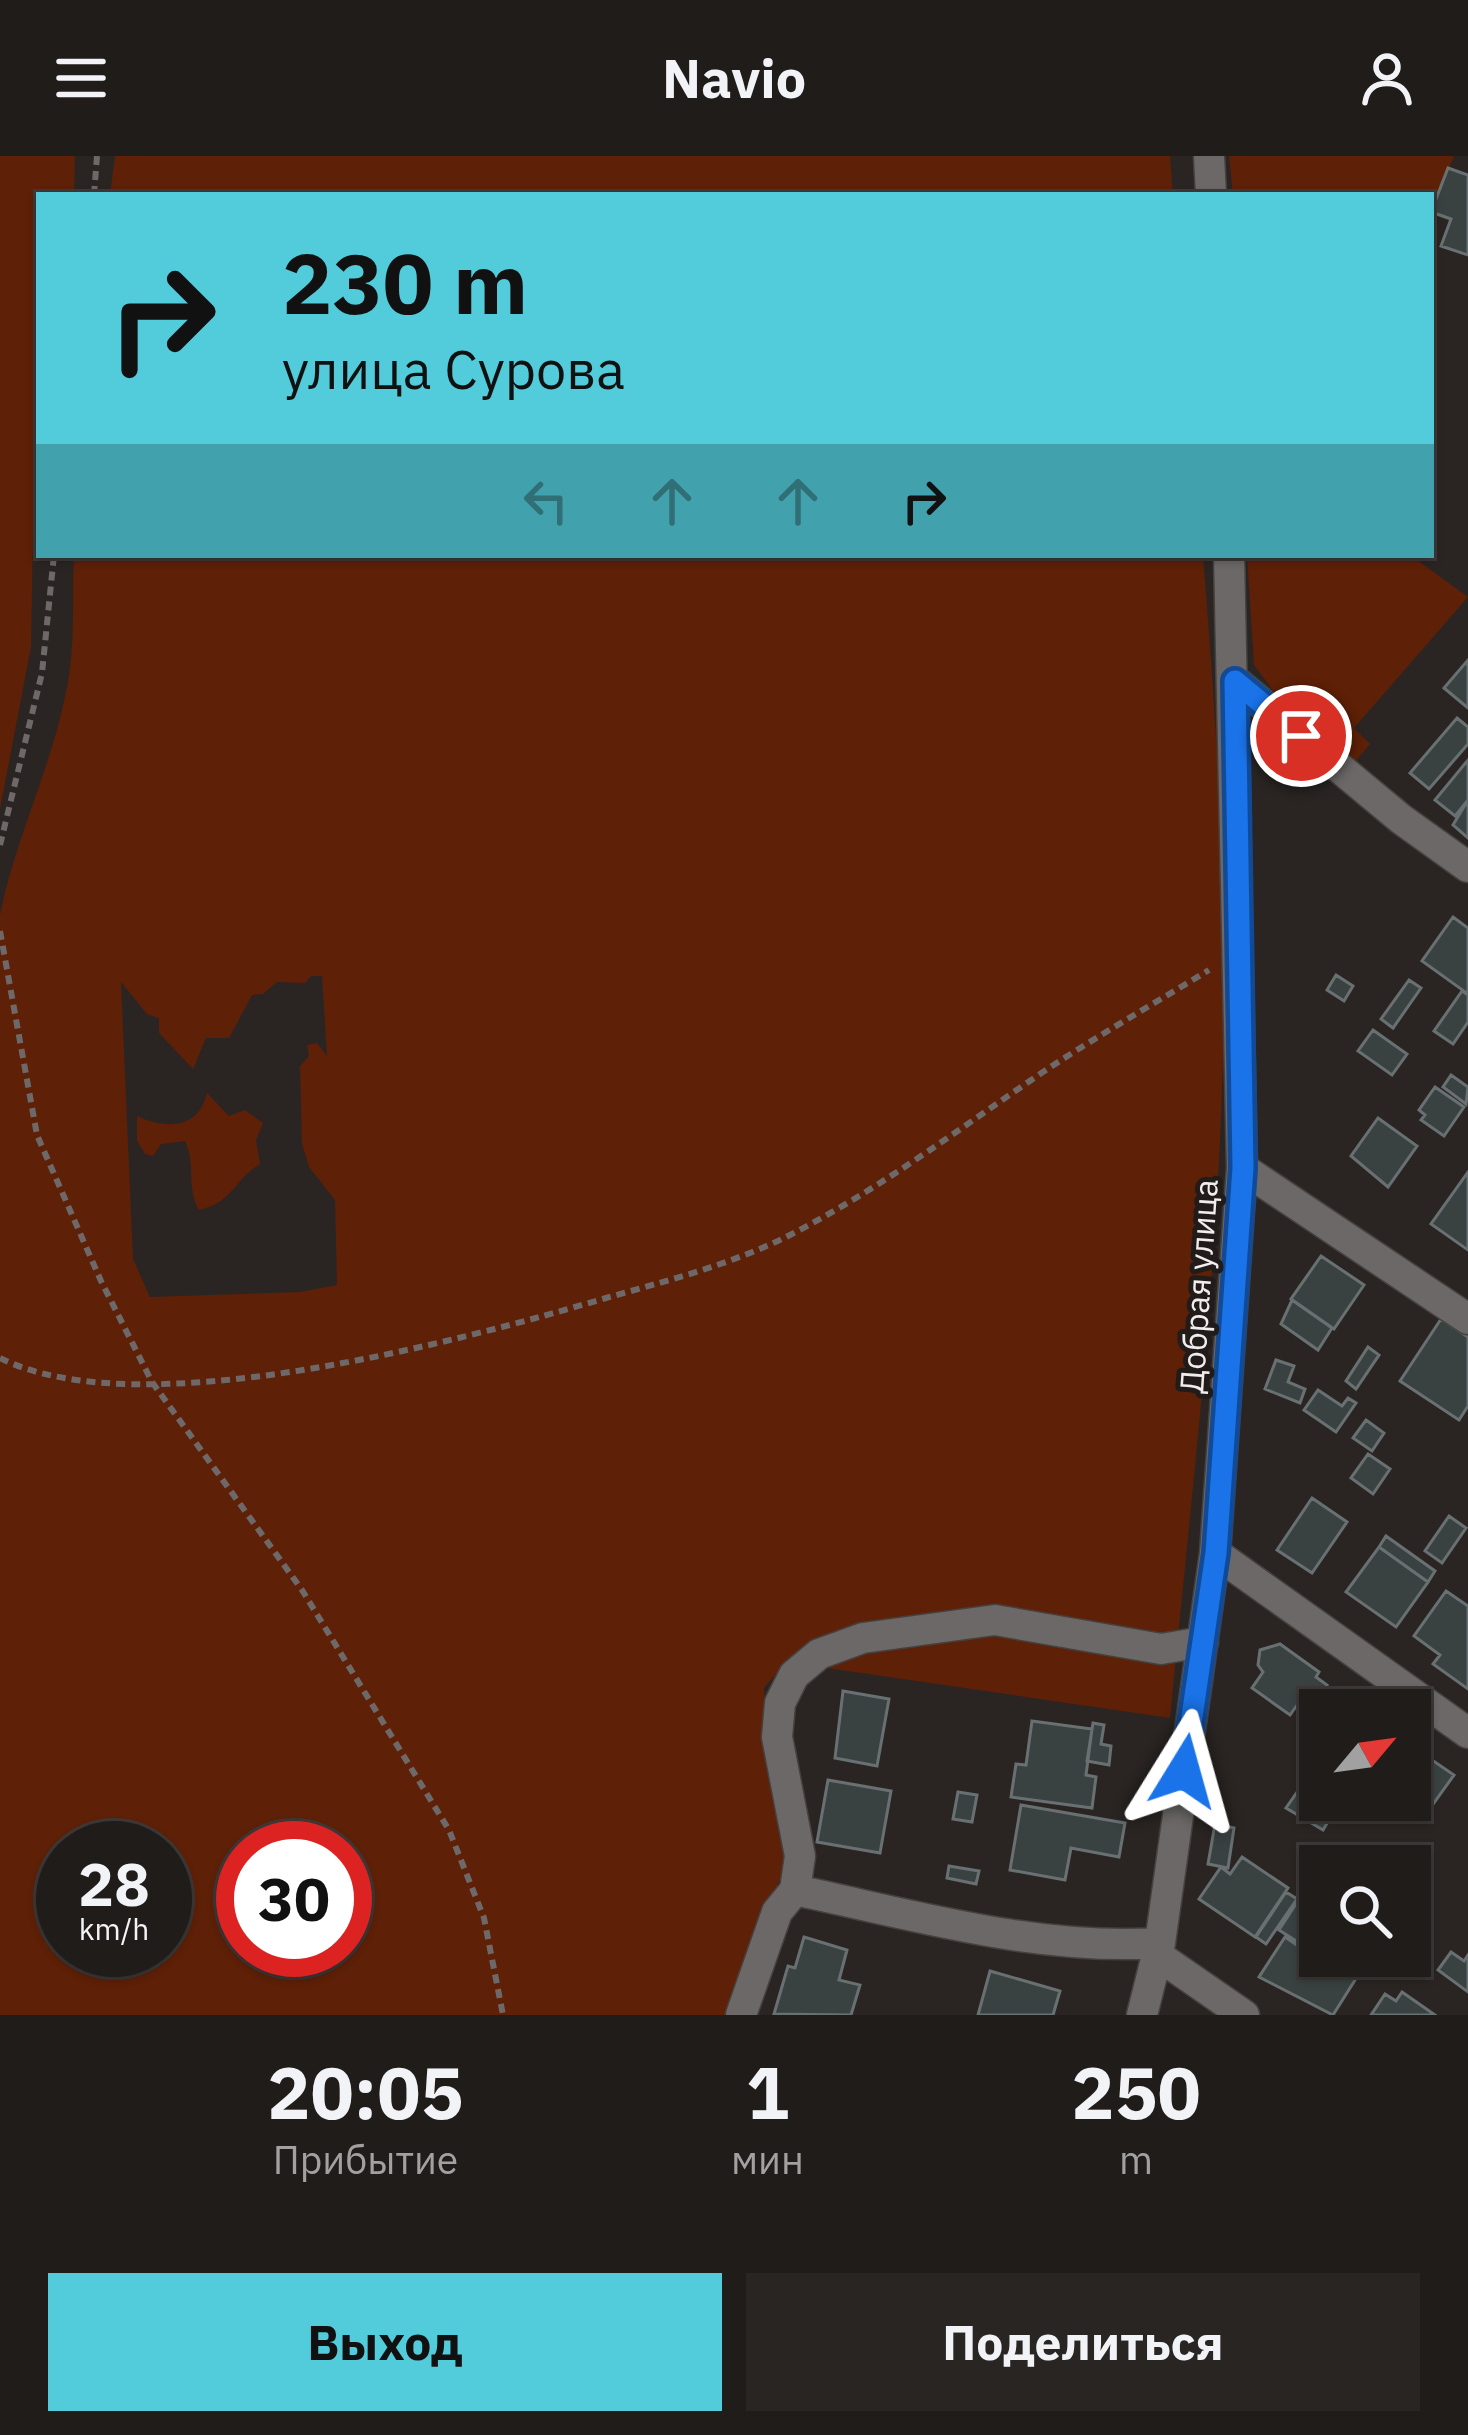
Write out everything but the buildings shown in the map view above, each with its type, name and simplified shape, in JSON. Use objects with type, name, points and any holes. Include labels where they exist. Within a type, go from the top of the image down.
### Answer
[{"type":"street","points":[[1209,156],[1211,192]]},
{"type":"street","name":"Добрая улица","points":[[1142,2015],[1158,1949],[1216,1553],[1243,1168],[1229,558]]},
{"type":"street","points":[[1235,681],[1401,819],[1468,866]]},
{"type":"street","points":[[1243,1168],[1468,1319]]},
{"type":"street","points":[[1216,1553],[1468,1733]]},
{"type":"street","points":[[741,2015],[777,1912],[795,1890],[800,1856],[778,1720],[794,1675],[819,1654],[863,1638],[995,1620],[1161,1649],[1203,1642]]},
{"type":"street","points":[[795,1890],[1005,1934],[1158,1949],[1244,2015]]},
{"type":"path","points":[[94,192],[97,156]]},
{"type":"path","points":[[0,845],[42,673],[54,558]]},
{"type":"path","points":[[0,932],[37,1136],[152,1382],[302,1590],[449,1830],[484,1918],[503,2015]]},
{"type":"path","points":[[0,1358],[28,1372],[152,1382],[330,1367],[458,1341],[700,1271],[781,1240],[871,1192],[1049,1068],[1239,952]]},
{"type":"shaded area","points":[[0,156],[75,156],[74,192],[36,192],[31,647],[0,809]]},
{"type":"shaded area","points":[[115,156],[1170,156],[1173,192],[110,192]]},
{"type":"shaded area","points":[[1229,156],[1454,156],[1439,192],[1434,194],[1233,192]]},
{"type":"shaded area","points":[[74,558],[1203,558],[1222,868],[1223,1056],[1210,1305],[1170,1718],[786,1662],[764,1688],[766,1744],[790,1854],[725,2015],[0,2015],[0,915],[69,675]],"holes":[[[311,976],[322,976],[327,1056],[317,1043],[307,1045],[309,1056],[300,1066],[302,1144],[309,1167],[335,1200],[337,1285],[300,1292],[150,1297],[133,1259],[121,982],[147,1014],[159,1018],[159,1033],[193,1069],[206,1038],[229,1038],[252,995],[263,994],[277,982],[305,983]]]},
{"type":"shaded area","points":[[1247,558],[1414,558],[1468,597],[1354,728],[1370,744],[1354,763],[1275,693],[1254,665]]},
{"type":"shaded area","points":[[207,1093],[229,1116],[245,1110],[263,1123],[256,1140],[260,1164],[219,1202],[199,1210],[185,1141],[161,1144],[153,1156],[145,1154],[137,1141],[137,1116],[180,1123],[196,1114]]},
{"type":"route","points":[[1184,1771],[1216,1553],[1243,1168],[1235,681],[1301,736]]}]
